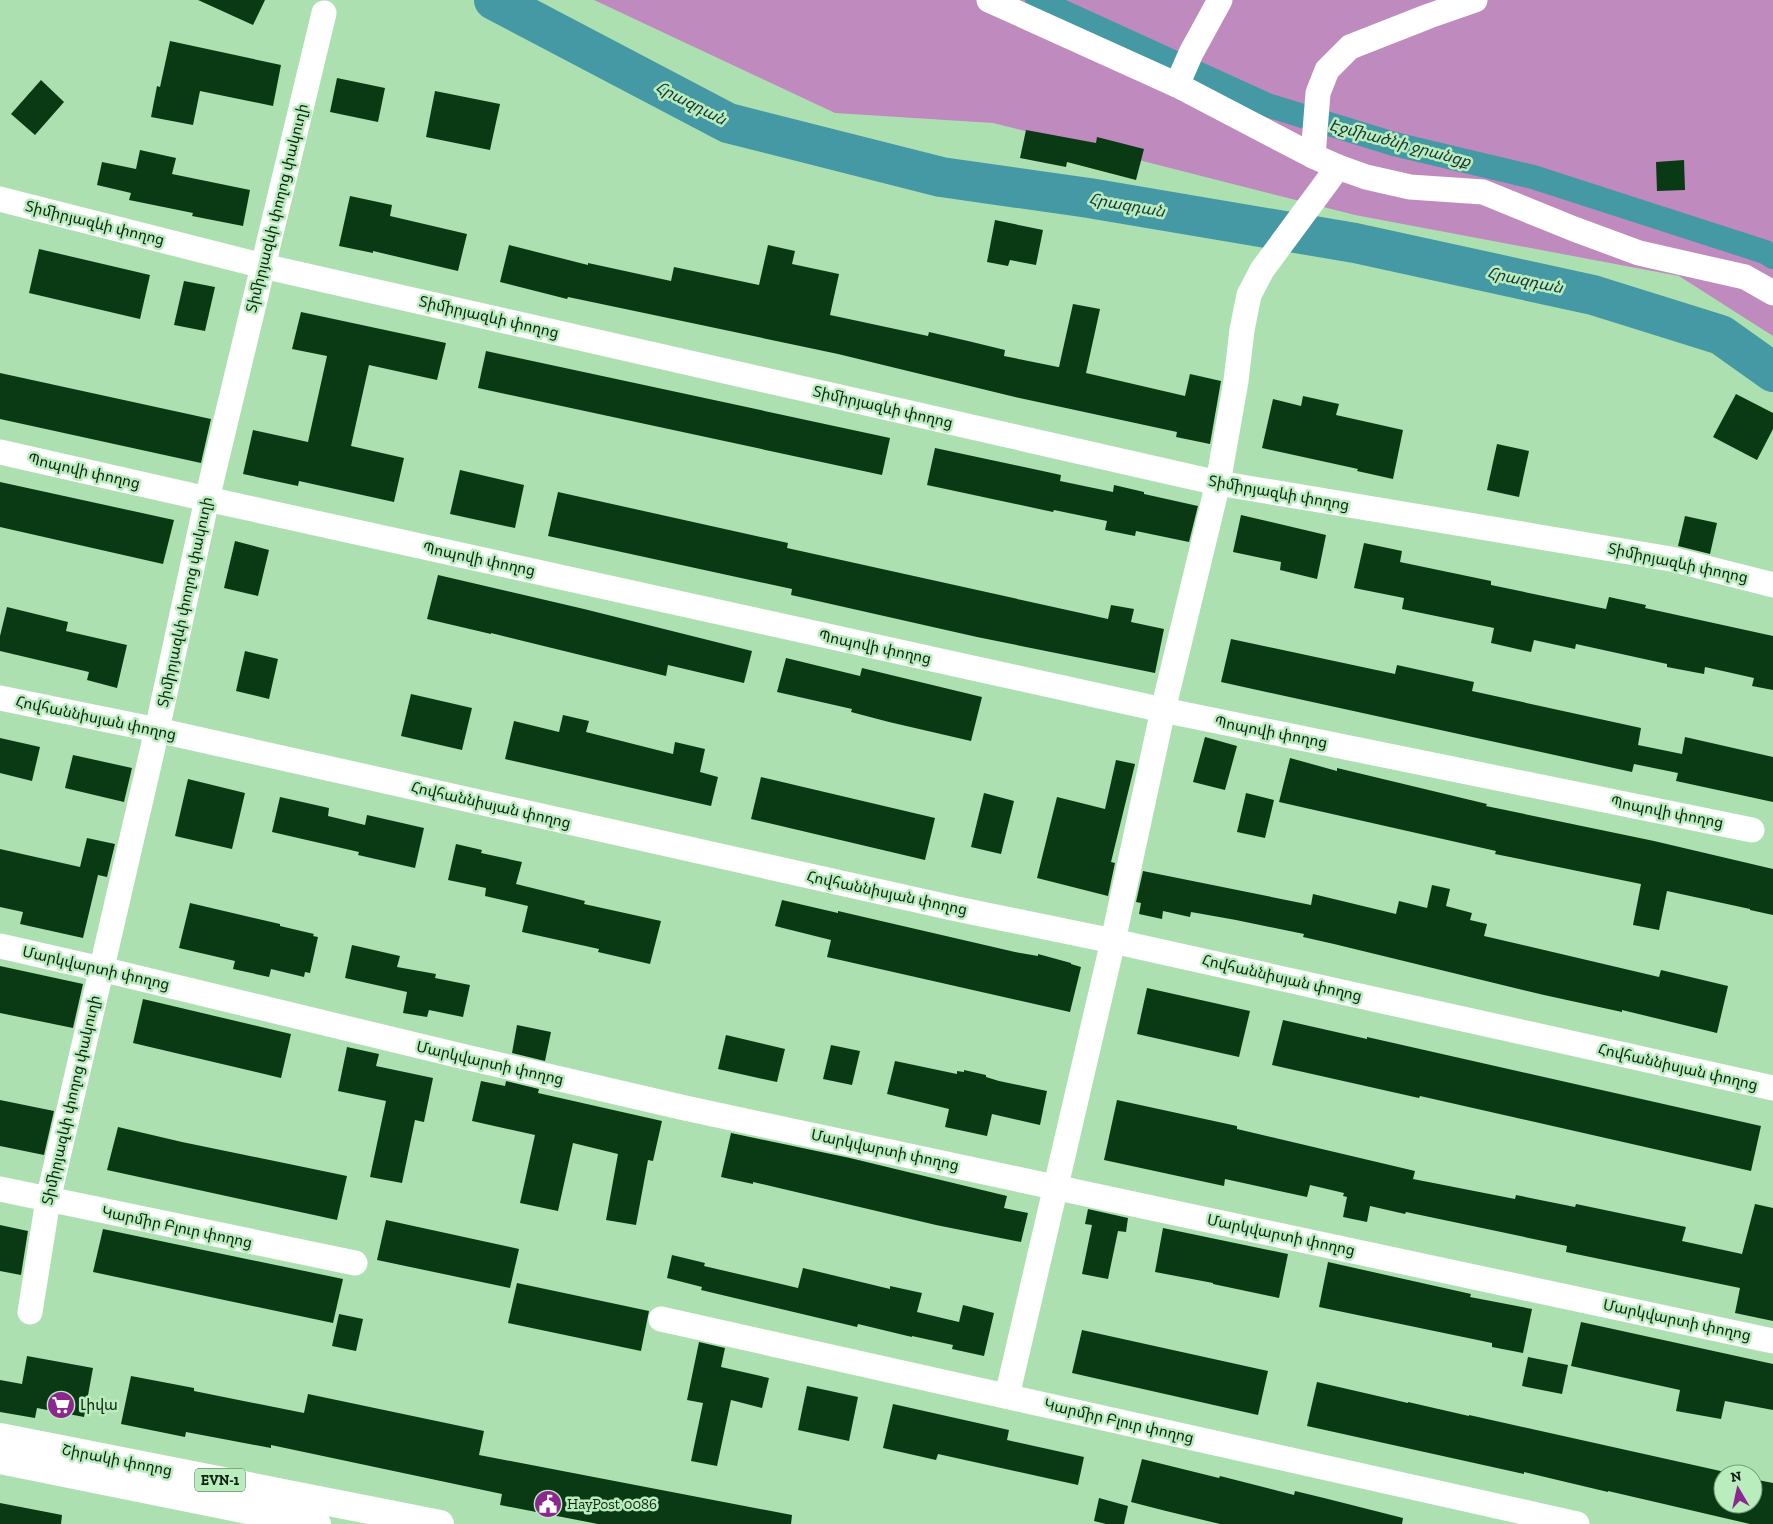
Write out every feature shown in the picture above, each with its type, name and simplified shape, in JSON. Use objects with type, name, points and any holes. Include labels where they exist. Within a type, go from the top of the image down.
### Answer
[{"type":"highway","name":"Շիրակի փողոց","points":[[0,1437],[440,1524]]},
{"type":"highway","name":"Շիրակի փողոց","points":[[0,1460],[317,1524]]},
{"type":"street","points":[[989,0],[1177,85],[1313,156],[1338,167],[1366,177],[1410,187],[1483,192],[1639,253],[1745,277],[1773,293]]},
{"type":"street","points":[[1177,85],[1191,53],[1220,0]]},
{"type":"street","points":[[1313,156],[1318,93],[1327,70],[1350,47],[1475,0]]},
{"type":"street","name":"Տիմիրյազևի փողոց փակուղի","points":[[30,1312],[48,1200],[157,730],[206,499],[324,13]]},
{"type":"street","points":[[1007,1396],[1113,941],[1163,710],[1218,483],[1249,296],[1262,270],[1338,167]]},
{"type":"street","name":"Տիմիրյազևի փողոց","points":[[0,198],[263,266],[1218,483],[1671,559],[1773,585]]},
{"type":"street","name":"Պոպովի փողոց","points":[[0,452],[1163,710],[1752,830]]},
{"type":"street","name":"Հովհաննիսյան փողոց","points":[[0,698],[157,730],[1773,1088]]},
{"type":"street","name":"Մարկվարտի փողոց","points":[[0,946],[582,1084],[1773,1341]]},
{"type":"street","name":"Կարմիր Բլուր փողոց","points":[[0,1189],[354,1263]]},
{"type":"street","name":"Կարմիր Բլուր փողոց","points":[[661,1319],[1577,1524]]},
{"type":"shaded area","points":[[594,0],[1773,0],[1773,336],[1679,276],[1355,215],[993,123],[835,113]]},
{"type":"building","points":[[198,0],[265,0],[253,25]]},
{"type":"building","points":[[170,41],[281,65],[273,106],[200,91],[193,125],[151,117],[157,86],[160,87]]},
{"type":"building","points":[[337,78],[385,88],[378,122],[330,112]]},
{"type":"building","points":[[41,80],[64,102],[35,135],[11,114]]},
{"type":"building","points":[[435,91],[500,104],[490,150],[426,137]]},
{"type":"building","points":[[1026,130],[1096,143],[1097,137],[1144,149],[1136,180],[1067,162],[1066,167],[1020,158]]},
{"type":"building","points":[[140,150],[176,158],[172,174],[250,190],[243,226],[192,216],[193,213],[129,200],[131,193],[97,185],[102,162],[136,169]]},
{"type":"building","points":[[1684,160],[1685,190],[1657,191],[1656,162]]},
{"type":"building","points":[[350,196],[392,205],[390,216],[467,234],[458,271],[373,251],[373,253],[339,246]]},
{"type":"building","points":[[995,220],[1043,230],[1036,265],[1010,260],[1008,266],[987,262]]},
{"type":"building","points":[[509,245],[588,265],[588,263],[671,281],[674,267],[759,285],[768,245],[795,251],[792,264],[839,274],[830,315],[928,336],[929,332],[1005,350],[1004,356],[1058,367],[1073,304],[1100,309],[1086,373],[1185,396],[1190,374],[1221,381],[1210,444],[1176,437],[1177,432],[1015,397],[838,354],[568,297],[567,299],[500,282]]},
{"type":"building","points":[[39,249],[150,275],[140,319],[29,293]]},
{"type":"building","points":[[184,281],[215,287],[205,331],[174,325]]},
{"type":"building","points":[[301,312],[446,343],[437,380],[369,365],[351,446],[404,458],[394,502],[299,481],[298,486],[243,474],[253,430],[308,442],[327,356],[292,349]]},
{"type":"building","points":[[486,351],[890,438],[882,475],[478,388]]},
{"type":"building","points":[[0,373],[211,419],[201,463],[0,419]]},
{"type":"building","points":[[1736,394],[1773,413],[1773,429],[1757,460],[1713,437]]},
{"type":"building","points":[[1303,396],[1339,404],[1336,415],[1403,430],[1393,479],[1357,471],[1358,469],[1262,448],[1273,399],[1301,406]]},
{"type":"building","points":[[1497,444],[1529,451],[1519,497],[1487,490]]},
{"type":"building","points":[[935,448],[1061,475],[1060,481],[1113,492],[1114,485],[1198,506],[1189,542],[1136,531],[1135,536],[1105,530],[1107,521],[1054,510],[1053,512],[927,485]]},
{"type":"building","points":[[460,470],[524,485],[515,528],[450,514]]},
{"type":"building","points":[[0,482],[174,520],[163,564],[0,527]]},
{"type":"building","points":[[558,492],[788,543],[787,548],[1108,619],[1111,605],[1134,609],[1131,622],[1164,629],[1155,673],[977,637],[791,595],[792,589],[548,536]]},
{"type":"building","points":[[1241,515],[1326,535],[1317,579],[1280,570],[1281,562],[1233,552]]},
{"type":"building","points":[[1685,516],[1717,523],[1710,554],[1678,546]]},
{"type":"building","points":[[235,541],[269,550],[258,596],[224,588]]},
{"type":"building","points":[[1364,543],[1402,551],[1400,562],[1491,581],[1491,585],[1606,609],[1609,597],[1646,605],[1645,608],[1773,636],[1773,690],[1752,686],[1754,678],[1705,667],[1704,674],[1667,667],[1667,664],[1576,644],[1575,649],[1534,640],[1531,652],[1491,643],[1494,628],[1402,609],[1404,598],[1354,588]]},
{"type":"building","points":[[438,575],[752,651],[744,683],[668,665],[666,676],[427,619]]},
{"type":"building","points":[[7,607],[68,622],[66,631],[127,645],[117,688],[87,680],[89,672],[0,651],[0,636]]},
{"type":"building","points":[[1231,639],[1395,674],[1397,665],[1474,682],[1472,691],[1641,728],[1638,745],[1682,754],[1685,737],[1773,757],[1773,802],[1676,781],[1678,773],[1634,764],[1632,772],[1221,682]]},
{"type":"building","points":[[245,651],[278,659],[269,699],[236,691]]},
{"type":"building","points":[[786,658],[860,676],[862,668],[982,697],[971,741],[851,712],[852,709],[777,692]]},
{"type":"building","points":[[411,694],[472,708],[462,750],[401,736]]},
{"type":"building","points":[[563,715],[589,721],[586,732],[673,754],[675,742],[705,749],[700,772],[718,777],[711,806],[505,759],[514,721],[559,732]]},
{"type":"building","points":[[1205,737],[1237,746],[1225,790],[1193,782]]},
{"type":"building","points":[[0,738],[40,747],[32,781],[0,773]]},
{"type":"building","points":[[73,755],[132,768],[124,802],[65,788]]},
{"type":"building","points":[[1290,758],[1337,771],[1337,768],[1487,804],[1486,806],[1654,841],[1773,869],[1773,915],[1667,891],[1659,930],[1633,925],[1641,884],[1495,854],[1496,851],[1279,802]]},
{"type":"building","points":[[1116,760],[1135,764],[1111,862],[1115,863],[1108,896],[1037,878],[1057,797],[1105,809]]},
{"type":"building","points":[[761,777],[935,818],[925,860],[751,819]]},
{"type":"building","points":[[188,779],[245,793],[232,849],[175,836]]},
{"type":"building","points":[[984,793],[1014,801],[1001,854],[971,847]]},
{"type":"building","points":[[1246,793],[1274,800],[1265,838],[1237,832]]},
{"type":"building","points":[[280,797],[329,808],[328,816],[365,825],[367,815],[424,828],[415,868],[358,855],[359,852],[272,832]]},
{"type":"building","points":[[87,838],[115,844],[107,877],[98,875],[83,938],[20,924],[23,912],[0,907],[0,849],[80,867]]},
{"type":"building","points":[[456,844],[482,850],[481,853],[522,862],[516,884],[585,901],[584,904],[661,921],[650,964],[598,952],[599,949],[522,932],[528,906],[485,896],[486,888],[448,880]]},
{"type":"building","points":[[1143,871],[1311,905],[1313,894],[1396,914],[1399,901],[1427,908],[1432,885],[1450,889],[1446,906],[1472,913],[1470,920],[1487,924],[1484,936],[1659,977],[1661,970],[1728,986],[1717,1033],[1622,1010],[1622,1012],[1544,995],[1303,937],[1304,934],[1236,920],[1191,912],[1190,917],[1163,911],[1162,919],[1139,914],[1141,903],[1136,902]]},
{"type":"building","points":[[782,900],[1015,952],[1038,956],[1038,954],[1071,963],[1081,967],[1070,1012],[827,957],[831,940],[775,926]]},
{"type":"building","points":[[190,903],[314,934],[313,936],[318,937],[310,973],[305,972],[304,977],[271,969],[269,977],[233,969],[235,961],[179,948]]},
{"type":"building","points":[[352,945],[400,956],[397,967],[436,974],[435,978],[470,985],[463,1017],[429,1010],[427,1017],[403,1013],[407,992],[345,978]]},
{"type":"building","points":[[0,966],[83,984],[73,1028],[0,1013]]},
{"type":"building","points":[[1147,988],[1250,1011],[1239,1057],[1137,1034]]},
{"type":"building","points":[[143,999],[291,1034],[281,1078],[133,1043]]},
{"type":"building","points":[[1283,1020],[1367,1039],[1367,1037],[1761,1126],[1751,1171],[1420,1096],[1419,1098],[1272,1065]]},
{"type":"building","points":[[517,1025],[551,1032],[545,1061],[512,1053]]},
{"type":"building","points":[[726,1035],[785,1049],[777,1082],[718,1069]]},
{"type":"building","points":[[831,1045],[860,1051],[852,1085],[823,1079]]},
{"type":"building","points":[[347,1047],[379,1054],[376,1066],[433,1078],[424,1122],[415,1120],[402,1183],[370,1177],[386,1101],[338,1091]]},
{"type":"building","points":[[895,1061],[957,1074],[957,1071],[964,1072],[964,1070],[986,1075],[986,1077],[999,1081],[1047,1091],[1040,1125],[992,1114],[987,1136],[945,1127],[949,1109],[887,1094]]},
{"type":"building","points":[[481,1081],[505,1086],[506,1081],[539,1089],[538,1093],[662,1121],[653,1161],[648,1160],[636,1225],[606,1220],[618,1154],[573,1143],[558,1211],[520,1203],[535,1135],[472,1121]]},
{"type":"building","points":[[0,1100],[54,1111],[44,1155],[0,1146]]},
{"type":"building","points":[[1117,1100],[1237,1126],[1237,1129],[1415,1171],[1413,1179],[1515,1199],[1516,1195],[1575,1207],[1576,1204],[1686,1227],[1682,1241],[1742,1254],[1755,1204],[1773,1208],[1773,1321],[1735,1313],[1740,1288],[1566,1252],[1567,1246],[1370,1206],[1367,1222],[1343,1217],[1347,1197],[1343,1196],[1344,1193],[1310,1185],[1307,1197],[1225,1179],[1224,1186],[1104,1160]]},
{"type":"building","points":[[118,1127],[347,1176],[337,1220],[107,1170]]},
{"type":"building","points":[[731,1133],[850,1158],[1007,1196],[1004,1208],[1028,1213],[1021,1242],[936,1225],[753,1182],[753,1184],[721,1177]]},
{"type":"building","points":[[1088,1209],[1128,1218],[1126,1232],[1118,1231],[1108,1279],[1082,1274],[1092,1225],[1085,1224]]},
{"type":"building","points":[[386,1220],[519,1249],[510,1288],[377,1260]]},
{"type":"building","points":[[0,1225],[28,1231],[21,1275],[0,1271]]},
{"type":"building","points":[[1163,1228],[1288,1254],[1279,1298],[1155,1272]]},
{"type":"building","points":[[103,1229],[343,1279],[333,1323],[93,1272]]},
{"type":"building","points":[[672,1255],[705,1263],[704,1266],[798,1288],[803,1268],[890,1289],[890,1286],[922,1293],[917,1312],[959,1322],[963,1305],[994,1313],[984,1356],[952,1349],[953,1345],[858,1324],[857,1327],[701,1290],[702,1287],[667,1278]]},
{"type":"building","points":[[1328,1262],[1471,1294],[1470,1297],[1532,1309],[1523,1353],[1492,1347],[1492,1343],[1319,1307]]},
{"type":"building","points":[[517,1283],[649,1311],[641,1351],[508,1323]]},
{"type":"building","points":[[339,1314],[363,1319],[356,1351],[332,1346]]},
{"type":"building","points":[[1581,1322],[1773,1364],[1773,1410],[1725,1401],[1721,1419],[1676,1411],[1680,1390],[1571,1366]]},
{"type":"building","points":[[1082,1330],[1268,1371],[1258,1415],[1072,1373]]},
{"type":"building","points":[[699,1342],[725,1348],[721,1367],[769,1378],[762,1408],[731,1400],[717,1466],[691,1461],[703,1403],[687,1400]]},
{"type":"building","points":[[27,1356],[93,1368],[84,1417],[37,1408],[35,1418],[0,1412],[0,1380],[22,1384]]},
{"type":"building","points":[[1528,1357],[1568,1365],[1562,1394],[1522,1386]]},
{"type":"building","points":[[131,1376],[304,1413],[308,1394],[484,1431],[479,1455],[792,1515],[791,1524],[598,1524],[500,1505],[502,1494],[271,1445],[271,1448],[186,1432],[185,1437],[121,1424]]},
{"type":"building","points":[[1317,1382],[1713,1469],[1713,1514],[1763,1514],[1763,1481],[1773,1483],[1773,1524],[1750,1524],[1524,1472],[1524,1474],[1307,1426]]},
{"type":"building","points":[[807,1386],[858,1397],[849,1441],[798,1430]]},
{"type":"building","points":[[893,1404],[1009,1430],[1007,1440],[1084,1457],[1078,1485],[938,1454],[936,1460],[883,1448]]},
{"type":"building","points":[[1142,1459],[1294,1495],[1295,1491],[1324,1498],[1403,1518],[1402,1524],[1220,1524],[1166,1511],[1131,1502]]},
{"type":"building","points":[[1099,1498],[1128,1506],[1124,1524],[1106,1524],[1094,1521]]},
{"type":"building","points":[[0,1503],[62,1515],[61,1524],[0,1524]]},
{"type":"waterway","name":"Հրազդան","points":[[494,0],[728,123],[941,177],[1089,198],[1355,243],[1593,295],[1721,335],[1773,372]]},
{"type":"waterway","name":"Էջմիածնի ջրանցք","points":[[1037,0],[1267,105],[1394,144],[1533,177],[1765,252],[1773,257]]},
{"type":"place","name":"Լիվա","points":[[61,1405]]},
{"type":"place","name":"HayPost 0086","points":[[548,1504]]}]
